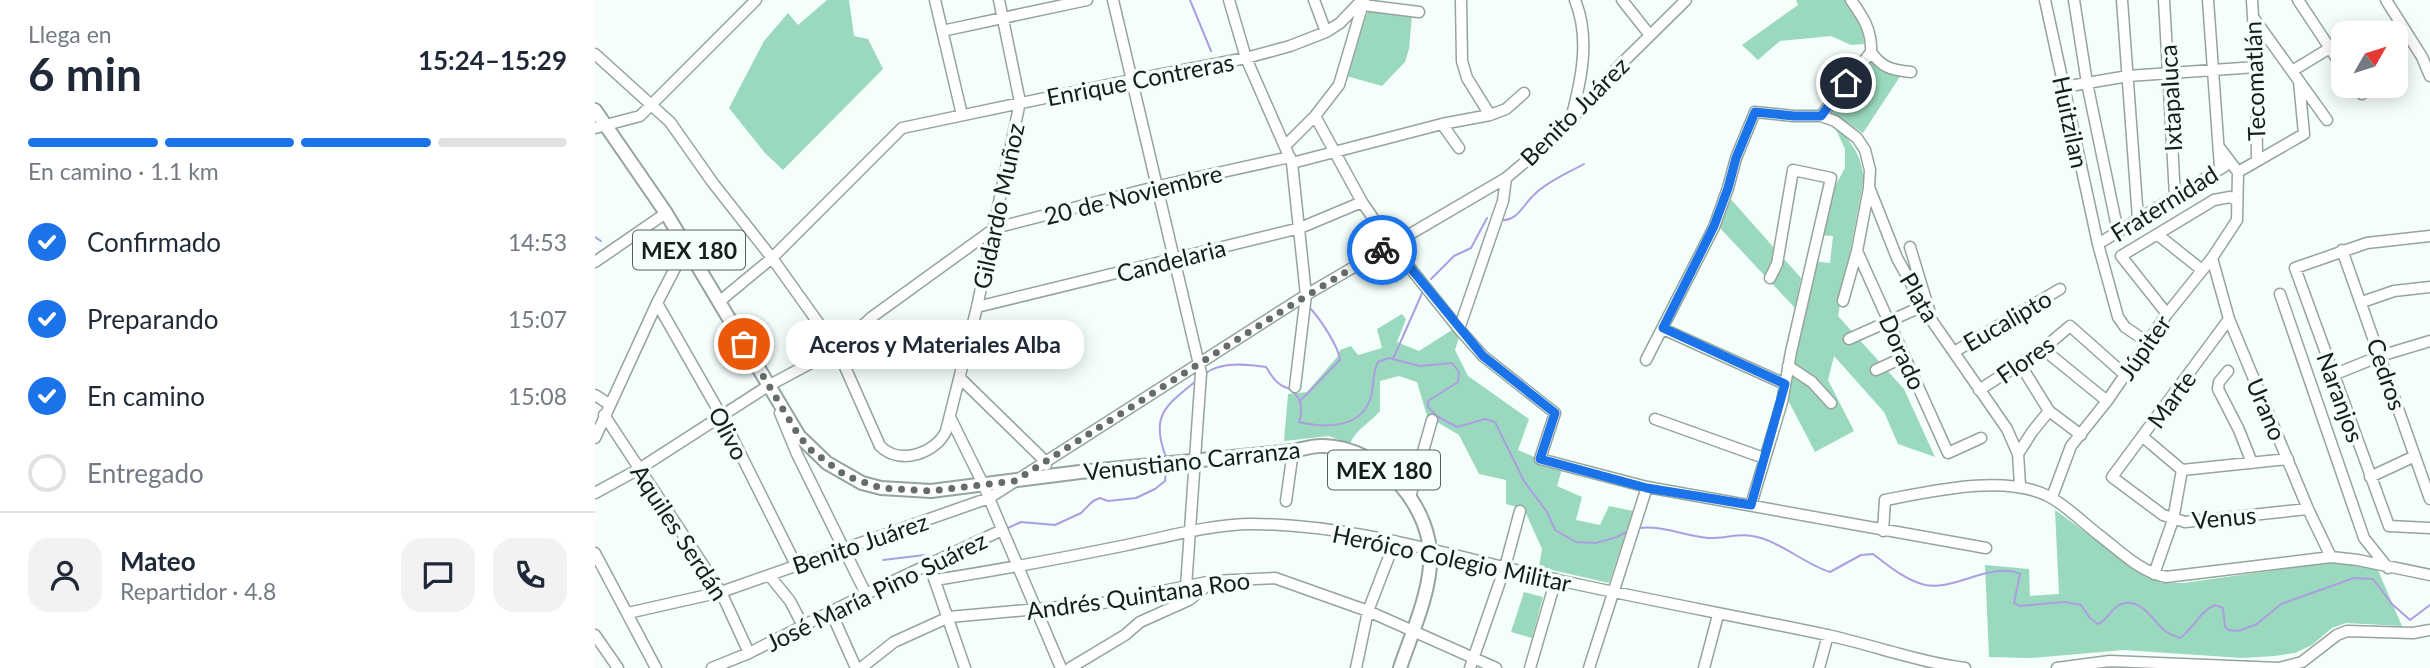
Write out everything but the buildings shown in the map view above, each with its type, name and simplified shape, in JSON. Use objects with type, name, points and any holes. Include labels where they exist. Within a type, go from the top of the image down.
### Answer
[{"type":"main road","name":"MEX 180","points":[[595,110],[600,126],[666,213],[720,300],[771,391]]},
{"type":"main road","name":"Venustiano Carranza","points":[[771,391],[811,450],[836,470],[862,483],[881,488],[931,491],[1323,446],[1360,454],[1398,482],[1410,496],[1424,523],[1431,551],[1422,607],[1400,668]]},
{"type":"street","points":[[600,126],[640,116],[756,0]]},
{"type":"street","points":[[935,0],[962,115]]},
{"type":"street","name":"Gildardo Muñoz","points":[[941,443],[977,307],[1020,102],[999,0]]},
{"type":"street","points":[[942,31],[1087,0]]},
{"type":"street","points":[[1112,0],[1201,368],[1186,587]]},
{"type":"street","points":[[1229,0],[1246,58],[1291,160],[1306,295],[1295,387]]},
{"type":"street","points":[[1314,0],[1326,32]]},
{"type":"street","points":[[1461,0],[1462,61],[1467,78],[1490,115]]},
{"type":"street","points":[[1570,119],[1578,93],[1584,46],[1582,23],[1575,0]]},
{"type":"street","points":[[1622,0],[1649,34]]},
{"type":"street","name":"Benito Juárez","points":[[628,613],[722,592],[989,498],[1045,461],[1201,368],[1306,295],[1506,178],[1543,149],[1649,34],[1686,0]]},
{"type":"street","points":[[1646,360],[1714,226],[1736,158],[1755,112],[1821,116],[1871,52],[1872,38],[1851,0]]},
{"type":"street","name":"Huitzilan","points":[[2045,0],[2098,244],[2118,317],[2125,327],[2147,342]]},
{"type":"street","points":[[2074,0],[2087,83],[2118,232]]},
{"type":"street","points":[[2122,0],[2138,219]]},
{"type":"street","name":"Ixtapaluca","points":[[2164,0],[2175,196]]},
{"type":"street","points":[[2208,0],[2220,168]]},
{"type":"street","name":"Tecomatlán","points":[[2252,0],[2257,162]]},
{"type":"street","points":[[2292,71],[2330,48],[2298,0]]},
{"type":"street","points":[[2386,0],[2422,57],[2430,76]]},
{"type":"street","points":[[1286,145],[1315,116],[1339,85],[1363,2],[1419,12]]},
{"type":"street","name":"Enrique Contreras","points":[[720,300],[772,258],[902,128],[1131,79],[1246,58],[1290,46],[1326,32],[1363,2]]},
{"type":"street","points":[[2252,16],[2327,120]]},
{"type":"street","points":[[1871,52],[1878,63],[1886,68],[1911,72]]},
{"type":"street","points":[[595,54],[670,122],[713,183],[772,258],[837,349],[880,446],[896,455],[916,455],[960,435]]},
{"type":"street","points":[[2064,87],[2127,76],[2256,67]]},
{"type":"street","points":[[2219,147],[2238,172],[2304,134],[2299,81]]},
{"type":"street","name":"20 de Noviembre","points":[[595,493],[771,391],[837,349],[872,317],[995,228],[1159,186],[1336,151],[1442,124],[1490,115],[1506,108],[1524,93]]},
{"type":"street","points":[[1315,116],[1362,202],[1391,244],[1459,329],[1483,356],[1555,413],[1540,459],[1647,488],[1986,548]]},
{"type":"street","name":"Plata","points":[[1821,116],[1835,121],[1857,138],[1864,150],[1870,170],[1869,187],[1897,258],[1930,318],[2007,429],[2018,454],[2020,485]]},
{"type":"street","points":[[1442,124],[1459,148]]},
{"type":"street","name":"Fraternidad","points":[[2098,244],[2231,162]]},
{"type":"street","points":[[1751,505],[1785,384],[1831,178],[1793,170],[1777,264],[1770,278]]},
{"type":"street","name":"Júpiter","points":[[2052,497],[2071,446],[2107,401],[2237,220],[2238,172]]},
{"type":"street","points":[[1459,329],[1503,201],[1506,178]]},
{"type":"street","points":[[1843,301],[1857,251],[1869,187]]},
{"type":"street","points":[[2167,314],[2121,256],[2214,200],[2229,197],[2236,200]]},
{"type":"street","name":"Candelaria","points":[[977,307],[1300,228],[1362,202]]},
{"type":"street","points":[[595,262],[666,213]]},
{"type":"street","points":[[2158,235],[2202,271]]},
{"type":"street","points":[[2342,250],[2367,243],[2430,236]]},
{"type":"street","points":[[595,438],[686,247]]},
{"type":"street","points":[[1910,247],[1930,318]]},
{"type":"street","name":"Naranjos","points":[[2342,250],[2295,268],[2389,526],[2430,528]]},
{"type":"street","name":"Cedros","points":[[2342,250],[2430,499]]},
{"type":"street","name":"Dorado","points":[[1857,251],[1948,453],[1981,438]]},
{"type":"street","name":"Urano","points":[[2212,258],[2229,319],[2308,509],[2331,557]]},
{"type":"street","points":[[2362,302],[2394,291],[2430,287]]},
{"type":"street","name":"Eucalipto","points":[[1954,352],[2060,289]]},
{"type":"street","points":[[2280,294],[2364,538],[2388,568]]},
{"type":"street","name":"Olivo","points":[[657,303],[722,417],[796,565]]},
{"type":"street","points":[[1849,339],[1923,306]]},
{"type":"street","name":"Marte","points":[[2112,477],[2229,319]]},
{"type":"street","name":"Flores","points":[[1979,390],[2021,365],[2070,326],[2124,374]]},
{"type":"street","points":[[1663,328],[1785,384]]},
{"type":"street","points":[[2333,375],[2380,356],[2430,341]]},
{"type":"street","points":[[2043,349],[2107,401]]},
{"type":"street","points":[[1876,370],[1904,357]]},
{"type":"street","points":[[2021,365],[2049,411],[2081,435]]},
{"type":"street","points":[[1788,366],[1812,382],[1831,403]]},
{"type":"street","points":[[2228,371],[2219,382],[2218,389],[2252,463]]},
{"type":"street","points":[[960,379],[1045,461],[1052,477]]},
{"type":"street","points":[[771,391],[797,454],[866,594]]},
{"type":"street","points":[[595,395],[609,404]]},
{"type":"street","points":[[2018,454],[2049,411]]},
{"type":"street","name":"Aquiles Serdán","points":[[604,415],[722,592],[749,653]]},
{"type":"street","points":[[950,417],[983,484],[1061,668]]},
{"type":"street","points":[[1655,419],[1764,458]]},
{"type":"street","points":[[1410,496],[1432,420]]},
{"type":"street","points":[[2143,438],[2182,470],[2288,459]]},
{"type":"street","points":[[1286,500],[1293,451]]},
{"type":"street","points":[[2370,477],[2414,456]]},
{"type":"street","points":[[2154,574],[2173,520],[2182,470]]},
{"type":"street","name":"Venus","points":[[2112,477],[2164,515],[2185,522],[2308,509]]},
{"type":"street","points":[[1883,531],[1885,499],[1999,484],[2020,485],[2052,497],[2138,565],[2166,577],[2331,557],[2430,575]]},
{"type":"street","points":[[1589,668],[1647,488]]},
{"type":"street","points":[[1470,668],[1505,567],[1520,511]]},
{"type":"street","name":"Heróico Colegio Militar","points":[[935,580],[1018,567],[1188,532],[1250,524],[1282,526],[1395,541],[1718,615],[1828,635],[1963,668]]},
{"type":"street","name":"José María Pino Suárez","points":[[712,668],[749,653],[802,624],[1002,530]]},
{"type":"street","points":[[1356,668],[1368,611],[1395,541]]},
{"type":"street","points":[[595,553],[656,668]]},
{"type":"street","points":[[929,564],[965,668]]},
{"type":"street","points":[[769,575],[790,601],[802,624]]},
{"type":"street","name":"Andrés Quintana Roo","points":[[859,668],[894,642],[949,617],[1103,603],[1212,581],[1275,578],[1368,611],[1496,668]]},
{"type":"street","points":[[1530,668],[1556,579]]},
{"type":"street","points":[[1070,668],[1125,635],[1140,622],[1189,600],[1212,581]]},
{"type":"street","points":[[831,612],[859,668]]},
{"type":"street","points":[[1704,668],[1718,615]]},
{"type":"street","points":[[2057,668],[2110,661],[2279,668],[2303,665],[2337,635],[2347,631],[2413,633],[2430,630]]},
{"type":"street","points":[[595,635],[618,668]]},
{"type":"street","points":[[1819,668],[1828,635]]},
{"type":"green space","points":[[827,0],[849,0],[854,36],[868,39],[883,69],[783,170],[765,153],[729,108],[764,41],[788,13],[798,25]]},
{"type":"green space","points":[[1796,0],[1850,0],[1862,20],[1864,44],[1851,45],[1831,36],[1780,41],[1758,60],[1742,45],[1798,5]]},
{"type":"green space","points":[[1369,10],[1412,15],[1405,62],[1382,86],[1346,76],[1350,49]]},
{"type":"green space","points":[[1870,56],[1901,75],[1863,133],[1831,112]]},
{"type":"green space","points":[[1834,125],[1854,148],[1864,178],[1838,316],[1904,389],[1935,457],[1898,444],[1884,412],[1834,356],[1828,380],[1854,431],[1815,452],[1787,398],[1813,261],[1830,263],[1833,236],[1818,235],[1833,190],[1845,168],[1845,149]]},
{"type":"green space","points":[[1728,196],[1801,278],[1795,308],[1719,227]]},
{"type":"green space","points":[[1402,314],[1406,319],[1397,342],[1419,351],[1452,330],[1459,337],[1455,350],[1468,376],[1529,419],[1518,450],[1562,469],[1557,486],[1582,497],[1576,520],[1600,525],[1609,506],[1633,511],[1609,583],[1539,567],[1542,549],[1524,509],[1506,504],[1506,480],[1479,474],[1459,435],[1427,416],[1417,382],[1399,376],[1380,381],[1380,411],[1350,444],[1329,436],[1284,441],[1288,394],[1307,392],[1338,356],[1340,350],[1351,346],[1358,355],[1382,348],[1377,329]]},
{"type":"green space","points":[[2055,510],[2135,568],[2161,583],[2184,583],[2325,563],[2340,562],[2377,568],[2402,626],[2346,623],[2332,628],[2312,645],[2295,653],[2275,656],[2242,658],[2124,650],[2031,658],[1989,657],[1985,565],[2029,569],[2030,596],[2059,594]]},
{"type":"green space","points":[[1524,592],[1543,597],[1532,638],[1511,632]]},
{"type":"waterway","points":[[1190,0],[1211,51]]},
{"type":"waterway","points":[[1500,220],[1516,215],[1540,189],[1584,164]]},
{"type":"waterway","points":[[1431,279],[1454,256],[1471,248],[1487,218]]},
{"type":"waterway","points":[[595,237],[601,241]]},
{"type":"waterway","points":[[1393,359],[1423,291]]},
{"type":"waterway","points":[[1300,401],[1340,360],[1328,332],[1309,307]]},
{"type":"waterway","points":[[1206,373],[1226,365],[1266,367],[1276,381],[1290,389],[1299,400],[1299,422],[1330,425],[1349,421],[1365,410],[1370,400],[1378,362],[1389,358],[1420,366],[1452,363],[1459,372],[1458,382],[1428,401],[1428,407],[1437,416],[1457,427],[1485,419],[1495,422],[1524,481],[1547,512],[1555,530],[1576,542],[1596,543],[1630,530]]},
{"type":"waterway","points":[[1166,457],[1160,431],[1163,413],[1196,381]]},
{"type":"waterway","points":[[1008,528],[1021,522],[1055,525],[1081,513],[1100,498],[1108,501],[1136,498],[1165,481],[1166,470]]},
{"type":"waterway","points":[[1639,528],[1657,528],[1708,538],[1741,535],[1762,538],[1830,572],[1861,555],[1873,554],[1904,576],[1925,585],[1936,586],[1986,573],[2009,571],[2020,574],[2014,603],[2019,606],[2065,602],[2081,605],[2098,624],[2119,605],[2133,603],[2145,610],[2165,631],[2180,638],[2205,611],[2215,605],[2223,608],[2225,627],[2238,631],[2257,624],[2281,604],[2354,578],[2373,579],[2392,604],[2410,620],[2430,605]]},
{"type":"waterway","points":[[883,560],[925,555]]},
{"type":"way so far","points":[[744,344],[799,436],[811,450],[846,476],[881,488],[931,491],[1015,481],[1306,295],[1382,250]]},
{"type":"place","name":"Aceros y Materiales Alba","points":[[744,344]]},
{"type":"route","points":[[1382,250],[1391,244],[1483,356],[1555,413],[1540,459],[1647,488],[1751,505],[1785,384],[1663,328],[1714,226],[1736,158],[1755,112],[1821,116],[1846,83]]}]
